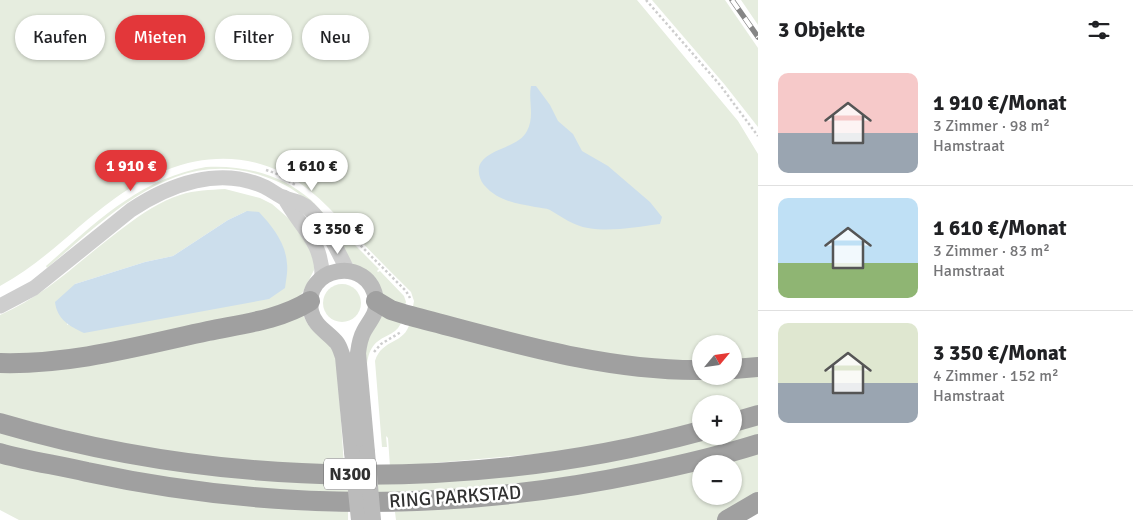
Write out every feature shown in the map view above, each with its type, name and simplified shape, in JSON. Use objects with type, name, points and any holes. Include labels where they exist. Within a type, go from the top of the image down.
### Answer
[{"type":"highway","points":[[0,363],[61,360],[119,351],[283,314],[310,301]]},
{"type":"highway","points":[[376,301],[391,310],[407,315],[572,356],[635,367],[663,370],[692,370]]},
{"type":"highway","points":[[742,368],[758,367]]},
{"type":"highway","points":[[742,420],[758,415]]},
{"type":"highway","name":"RING PARKSTAD","points":[[0,423],[73,442],[158,458],[284,472],[347,474],[476,470],[583,457],[692,433]]},
{"type":"highway","name":"RING PARKSTAD","points":[[0,452],[114,478],[193,490],[261,498],[360,502],[446,500],[505,496],[585,485],[718,457],[758,444]]},
{"type":"highway","points":[[728,520],[758,502]]},
{"type":"main road","points":[[359,520],[359,452],[358,353],[360,340],[375,312],[376,301],[373,290],[367,281],[358,274],[348,271],[337,271],[322,278],[312,290],[311,312],[315,322],[339,344],[343,357],[359,452],[373,520]]},
{"type":"street","points":[[0,306],[34,288],[131,210],[165,190],[198,180],[233,179],[265,187],[284,198],[298,201],[313,213],[348,271]]},
{"type":"street","points":[[284,198],[290,211],[303,225],[314,242],[319,254],[322,278]]},
{"type":"path","points":[[646,0],[720,85],[758,136]]},
{"type":"shaded area","points":[[0,0],[637,0],[738,121],[758,154],[758,361],[742,362],[742,335],[692,335],[692,363],[606,357],[412,312],[414,301],[411,292],[314,194],[285,174],[261,164],[236,159],[211,159],[186,164],[161,172],[137,184],[114,199],[45,256],[0,286]]},
{"type":"shaded area","points":[[652,0],[725,0],[758,48],[758,127],[725,85]]},
{"type":"shaded area","points":[[741,0],[758,0],[758,25],[756,22]]},
{"type":"shaded area","points":[[206,167],[234,168],[262,173],[299,191],[311,200],[379,269],[377,271],[380,271],[404,296],[406,302],[404,310],[384,296],[353,264],[302,196],[279,182],[260,175],[228,169],[198,171],[170,179],[143,192],[93,228],[47,268],[46,266],[100,219],[139,192],[160,181]]},
{"type":"shaded area","points":[[225,189],[260,198],[272,204],[294,223],[314,256],[314,270],[303,292],[293,303],[89,351],[0,356],[0,315],[51,285],[111,237],[152,208],[186,193]],"holes":[[[247,211],[67,325],[75,284],[145,262],[173,256],[228,220]]]},
{"type":"shaded area","points":[[342,284],[349,285],[355,290],[360,296],[360,310],[355,316],[349,321],[342,322],[335,321],[329,316],[324,310],[323,303],[324,296],[329,290],[335,285]]},
{"type":"shaded area","points":[[303,314],[308,325],[329,345],[337,359],[344,467],[280,467],[128,446],[0,414],[0,366]]},
{"type":"shaded area","points":[[382,315],[402,320],[399,327],[378,341],[373,347],[367,366],[364,346]]},
{"type":"shaded area","points":[[410,322],[692,374],[692,385],[742,385],[742,375],[758,372],[758,406],[742,411],[742,395],[692,395],[692,425],[580,450],[390,467],[388,438],[386,436],[387,447],[382,447],[375,361],[383,348],[403,335]]},
{"type":"shaded area","points":[[758,422],[758,436],[742,440],[742,427]]},
{"type":"shaded area","points":[[0,431],[314,483],[692,438],[692,445],[725,445],[662,462],[491,489],[343,496],[190,484],[0,445]]},
{"type":"shaded area","points":[[758,452],[758,496],[718,520],[396,520],[395,512],[406,510],[692,469],[692,505],[742,505],[742,457]]},
{"type":"shaded area","points":[[0,461],[88,481],[176,497],[277,508],[348,511],[348,520],[19,520],[0,510]]},
{"type":"water","points":[[531,86],[536,86],[550,105],[558,121],[573,134],[582,151],[608,166],[650,202],[662,217],[660,224],[615,229],[583,227],[568,221],[548,209],[501,198],[484,185],[480,179],[479,172],[482,161],[494,152],[517,142],[527,131],[531,120]]},
{"type":"water","points":[[247,211],[259,212],[264,217],[278,235],[286,256],[285,288],[269,299],[84,333],[69,325],[58,313],[55,302],[75,284],[145,262],[173,256],[228,220]]},
{"type":"railway","points":[[732,0],[758,37]]}]
